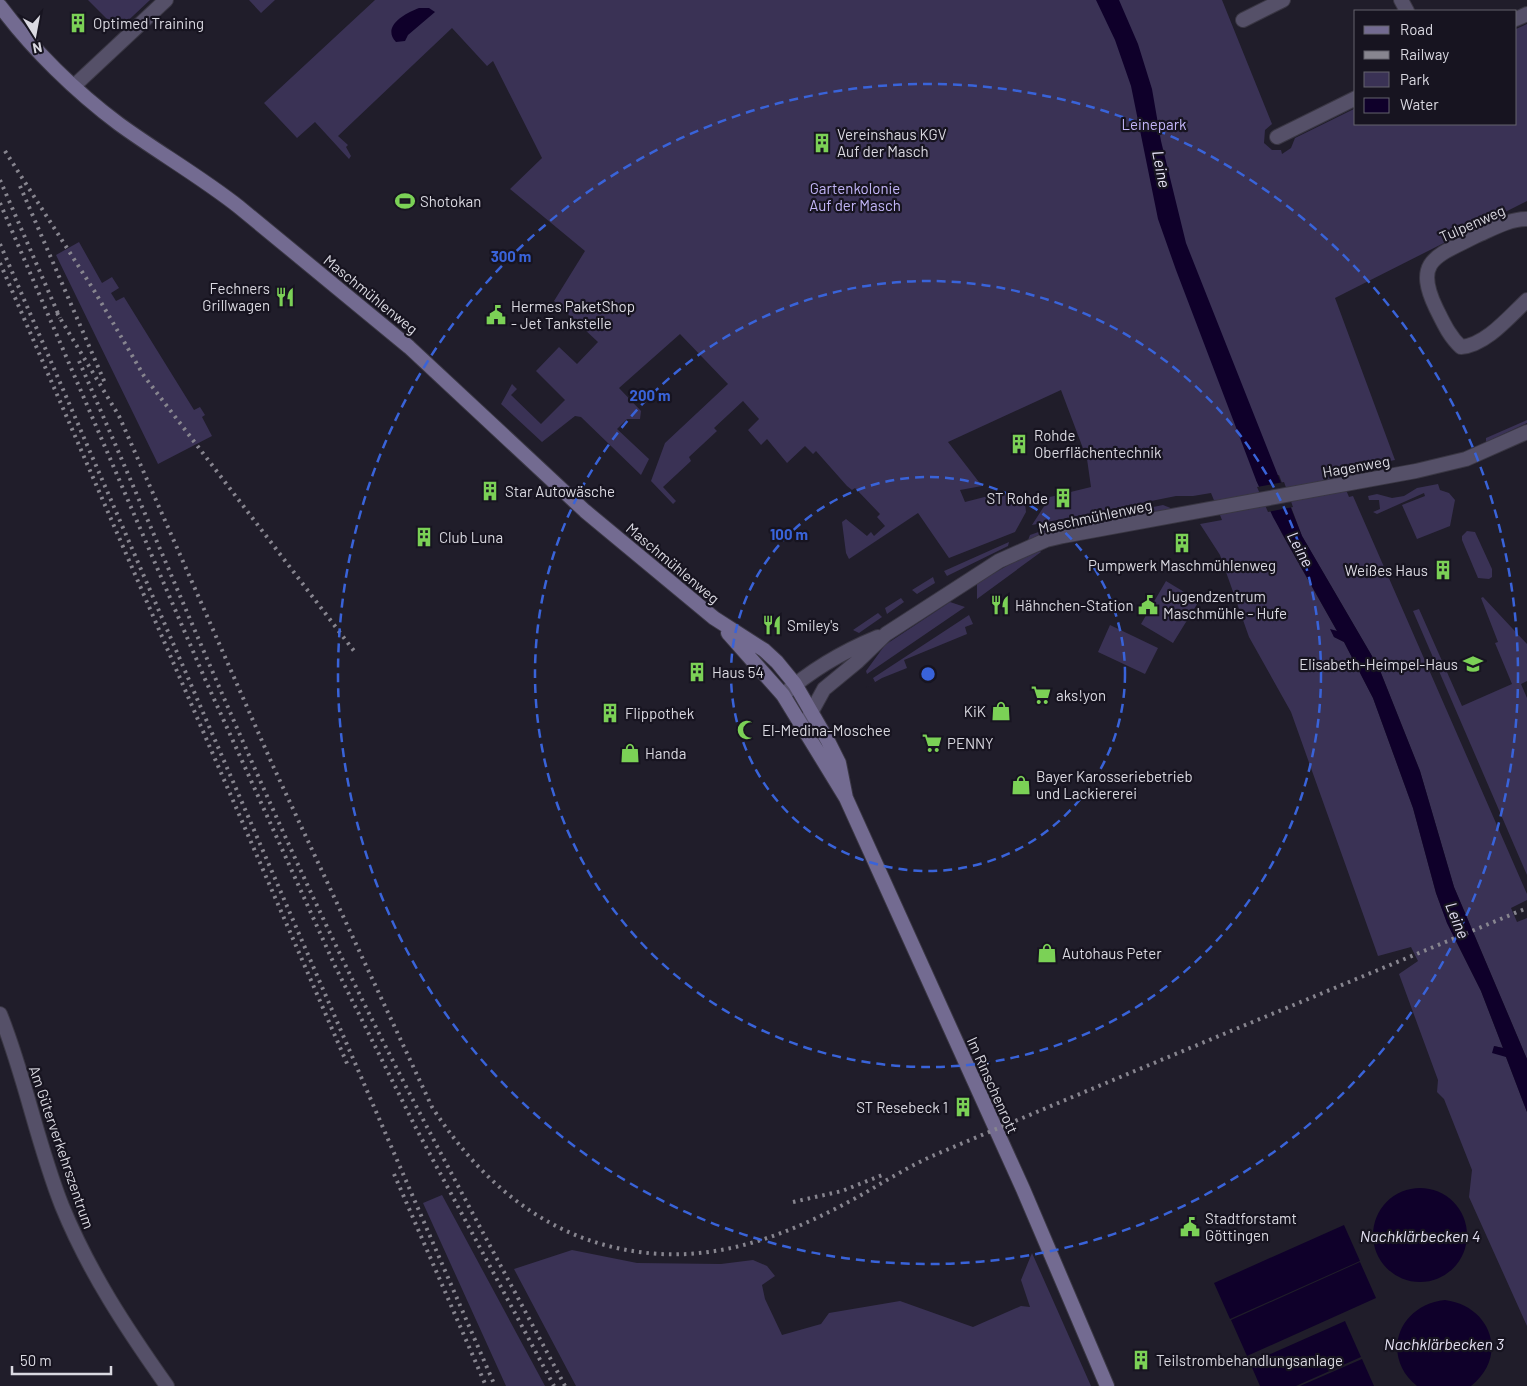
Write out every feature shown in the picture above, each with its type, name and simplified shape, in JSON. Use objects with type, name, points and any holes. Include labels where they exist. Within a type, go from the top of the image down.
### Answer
[{"type":"main road","name":"Maschmühlenweg","points":[[0,6],[39,54],[118,124],[234,203],[409,347],[585,511],[714,618],[764,650],[795,684]]},
{"type":"main road","name":"Maschmühlenweg","points":[[714,618],[784,695],[804,726]]},
{"type":"main road","name":"Im Rinschenrott","points":[[795,684],[812,711],[839,763],[846,798]]},
{"type":"main road","name":"Im Rinschenrott","points":[[804,726],[846,798],[1023,1189],[1107,1386]]},
{"type":"street","points":[[74,85],[166,0]]},
{"type":"street","points":[[1243,20],[1283,0]]},
{"type":"street","points":[[1277,137],[1354,99]]},
{"type":"street","name":"Tulpenweg","points":[[1527,219],[1495,228],[1445,252],[1434,259],[1427,271],[1425,281],[1448,331],[1461,347],[1470,346],[1484,338],[1527,300]]},
{"type":"street","name":"Hagenweg","points":[[1186,514],[1409,473],[1466,458],[1527,432]]},
{"type":"street","name":"Maschmühlenweg","points":[[784,695],[795,684],[857,646],[886,634],[999,561],[1021,550],[1063,536],[1186,514]]},
{"type":"street","name":"Maschmühlenweg","points":[[804,726],[824,689],[858,661],[886,634]]},
{"type":"street","name":"Am Güterverkehrszentrum","points":[[0,1014],[50,1172],[72,1230],[110,1304],[167,1386]]},
{"type":"green space","points":[[88,0],[150,0],[118,30]]},
{"type":"green space","points":[[249,0],[275,0],[261,13]]},
{"type":"green space","points":[[375,0],[1222,0],[1272,124],[1265,130],[1264,143],[1272,150],[1281,150],[1282,154],[1291,148],[1295,138],[1354,109],[1354,125],[1517,125],[1517,29],[1527,24],[1527,201],[1335,298],[1395,460],[1338,471],[1349,497],[1353,496],[1527,894],[1527,900],[1511,908],[1517,922],[1527,918],[1527,1059],[1454,887],[1420,771],[1379,668],[1302,536],[1279,475],[1256,480],[1282,534],[1337,631],[1331,630],[1334,637],[1344,642],[1373,698],[1413,808],[1436,893],[1447,923],[1481,991],[1503,1048],[1494,1046],[1506,1057],[1527,1112],[1527,1326],[1469,1197],[1472,1170],[1444,1099],[1437,1092],[1438,1080],[1399,974],[1418,961],[1411,947],[1378,956],[1291,712],[1249,637],[1220,555],[1200,524],[1222,520],[1211,493],[1176,496],[1032,525],[1050,497],[1091,487],[1087,459],[1061,390],[948,442],[982,486],[960,490],[965,502],[1004,492],[1013,493],[1025,503],[1026,512],[1015,532],[949,558],[918,513],[849,559],[846,553],[842,522],[846,519],[867,536],[871,532],[874,536],[885,526],[877,517],[880,514],[855,488],[852,490],[847,486],[816,451],[813,454],[805,446],[787,463],[767,439],[761,445],[748,430],[759,419],[743,401],[714,428],[717,431],[689,457],[691,461],[663,487],[676,501],[673,504],[651,481],[665,443],[728,384],[680,334],[619,388],[641,411],[640,419],[627,419],[617,429],[649,459],[641,475],[581,417],[575,416],[542,442],[501,404],[512,384],[517,389],[511,395],[541,424],[565,400],[536,371],[559,347],[577,364],[598,342],[554,301],[585,251],[510,189],[542,158],[493,61],[487,66],[452,28],[338,136],[348,145],[346,147],[351,156],[349,159],[315,122],[297,138],[264,103]]},
{"type":"green space","points":[[79,242],[102,283],[112,277],[119,288],[111,293],[116,301],[124,297],[194,410],[200,407],[205,415],[202,417],[212,436],[158,464],[56,255]]},
{"type":"green space","points":[[1527,420],[1527,423],[1486,442],[1486,438]]},
{"type":"green space","points":[[1438,484],[1440,490],[1449,493],[1455,500],[1450,526],[1417,539],[1402,505],[1425,496],[1424,493],[1377,514],[1373,512],[1380,509],[1379,500],[1369,500],[1368,496],[1377,494],[1392,498],[1404,496],[1417,488]]},
{"type":"green space","points":[[1163,505],[1173,509],[1028,540],[1030,535],[1050,528]]},
{"type":"green space","points":[[1467,531],[1475,532],[1492,569],[1492,577],[1489,579],[1478,578],[1462,540],[1462,536]]},
{"type":"green space","points":[[1009,542],[1008,546],[947,576],[944,571]]},
{"type":"green space","points":[[1040,551],[977,599],[977,583],[1017,560]]},
{"type":"green space","points":[[933,577],[935,583],[917,594],[912,590]]},
{"type":"green space","points":[[1166,581],[1199,601],[1173,643],[1141,624]]},
{"type":"green space","points":[[1483,597],[1527,644],[1527,681],[1521,684],[1527,698],[1527,875],[1413,611],[1419,609],[1462,706],[1512,684],[1495,643],[1498,642],[1481,598]]},
{"type":"green space","points":[[901,598],[904,602],[887,614],[885,608]]},
{"type":"green space","points":[[950,602],[965,607],[867,674],[866,671],[885,645]]},
{"type":"green space","points":[[878,613],[882,617],[859,633],[853,630]]},
{"type":"green space","points":[[969,615],[973,624],[965,627],[967,634],[904,660],[907,668],[882,678],[865,688],[875,682],[873,678]]},
{"type":"green space","points":[[1110,625],[1158,648],[1145,674],[1098,652]]},
{"type":"green space","points":[[442,1195],[545,1386],[506,1386],[423,1203]]},
{"type":"green space","points":[[572,1250],[637,1263],[721,1264],[753,1260],[767,1266],[775,1276],[762,1285],[765,1299],[782,1335],[821,1324],[829,1313],[900,1301],[973,1327],[1021,1306],[1030,1307],[1021,1280],[1032,1253],[1091,1386],[576,1386],[514,1269]]},
{"type":"water","name":"Leine","points":[[1096,0],[1119,0],[1138,44],[1152,89],[1161,141],[1186,243],[1302,536],[1379,668],[1420,771],[1454,887],[1527,1059],[1527,1112],[1506,1057],[1492,1053],[1494,1046],[1503,1048],[1481,991],[1447,923],[1436,893],[1413,808],[1373,698],[1344,642],[1334,637],[1330,629],[1337,631],[1273,517],[1256,480],[1158,219],[1131,86],[1115,40]]},
{"type":"water","points":[[419,8],[429,8],[435,12],[408,35],[405,41],[396,42],[391,31],[393,26],[402,17]]},
{"type":"water","name":"Nachklärbecken 4","points":[[1420,1188],[1438,1192],[1453,1202],[1463,1217],[1467,1235],[1463,1253],[1453,1268],[1438,1278],[1420,1282],[1402,1278],[1387,1268],[1377,1253],[1373,1235],[1377,1217],[1387,1202],[1402,1192]]},
{"type":"water","points":[[1344,1225],[1360,1261],[1230,1319],[1214,1283]]},
{"type":"water","points":[[1360,1262],[1376,1298],[1247,1356],[1231,1320]]},
{"type":"water","name":"Nachklärbecken 3","points":[[1445,1300],[1461,1304],[1474,1312],[1483,1322],[1490,1334],[1492,1347],[1489,1361],[1483,1374],[1471,1386],[1417,1386],[1406,1374],[1399,1361],[1397,1347],[1400,1334],[1406,1321],[1416,1311],[1429,1304]]},
{"type":"water","points":[[1345,1321],[1361,1357],[1296,1386],[1260,1386],[1250,1363]]},
{"type":"water","points":[[1362,1359],[1374,1386],[1300,1386]]},
{"type":"pier","points":[[1284,482],[1293,507],[1268,512],[1257,487]]},
{"type":"railway","points":[[5,151],[95,292],[144,376],[354,651]]},
{"type":"railway","points":[[0,180],[60,318]]},
{"type":"railway","points":[[20,186],[105,383]]},
{"type":"railway","points":[[0,203],[205,679],[335,966],[417,1130],[554,1386]]},
{"type":"railway","points":[[0,244],[495,1386]]},
{"type":"railway","points":[[0,263],[349,1068]]},
{"type":"railway","points":[[57,313],[119,416],[273,766],[432,1107],[453,1137],[476,1164],[501,1188],[528,1209],[557,1226],[589,1240],[623,1249],[660,1254],[687,1254],[714,1251],[765,1239],[815,1219],[934,1155],[1527,908]]},
{"type":"railway","points":[[79,361],[306,883],[423,1119],[565,1386]]},
{"type":"railway","points":[[394,1174],[486,1386]]},
{"type":"railway","points":[[793,1202],[842,1191],[885,1174]]},
{"type":"place","name":"Optimed Training","points":[[78,23]]},
{"type":"place","name":"Vereinshaus KGV Auf der Masch","points":[[822,143]]},
{"type":"place","name":"Shotokan","points":[[405,201]]},
{"type":"place","name":"Fechners Grillwagen","points":[[285,297]]},
{"type":"place","name":"Hermes PaketShop - Jet Tankstelle","points":[[496,315]]},
{"type":"place","name":"Rohde Oberflächentechnik","points":[[1019,444]]},
{"type":"place","name":"Star Autowäsche","points":[[490,491]]},
{"type":"place","name":"ST Rohde","points":[[1063,498]]},
{"type":"place","name":"Club Luna","points":[[424,537]]},
{"type":"place","name":"Pumpwerk Maschmühlenweg","points":[[1182,543]]},
{"type":"place","name":"Weißes Haus","points":[[1443,570]]},
{"type":"place","name":"Hähnchen-Station","points":[[1000,605]]},
{"type":"place","name":"Jugendzentrum Maschmühle - Hufe","points":[[1148,605]]},
{"type":"place","name":"Smiley's","points":[[772,625]]},
{"type":"place","name":"Elisabeth-Heimpel-Haus","points":[[1473,664]]},
{"type":"place","name":"Haus 54","points":[[697,672]]},
{"type":"place","name":"aks!yon","points":[[1041,695]]},
{"type":"place","name":"KiK","points":[[1001,711]]},
{"type":"place","name":"Flippothek","points":[[610,713]]},
{"type":"place","name":"El-Medina-Moschee","points":[[747,730]]},
{"type":"place","name":"PENNY","points":[[932,743]]},
{"type":"place","name":"Handa","points":[[630,753]]},
{"type":"place","name":"Bayer Karosseriebetrieb und Lackiererei","points":[[1021,785]]},
{"type":"place","name":"Autohaus Peter","points":[[1047,953]]},
{"type":"place","name":"ST Resebeck 1","points":[[963,1107]]},
{"type":"place","name":"Stadtforstamt Göttingen","points":[[1190,1227]]},
{"type":"place","name":"Teilstrombehandlungsanlage","points":[[1141,1360]]},
{"type":"park label","name":"Leinepark","points":[[1154,124]]},
{"type":"park label","name":"Gartenkolonie Auf der Masch","points":[[855,196]]}]
